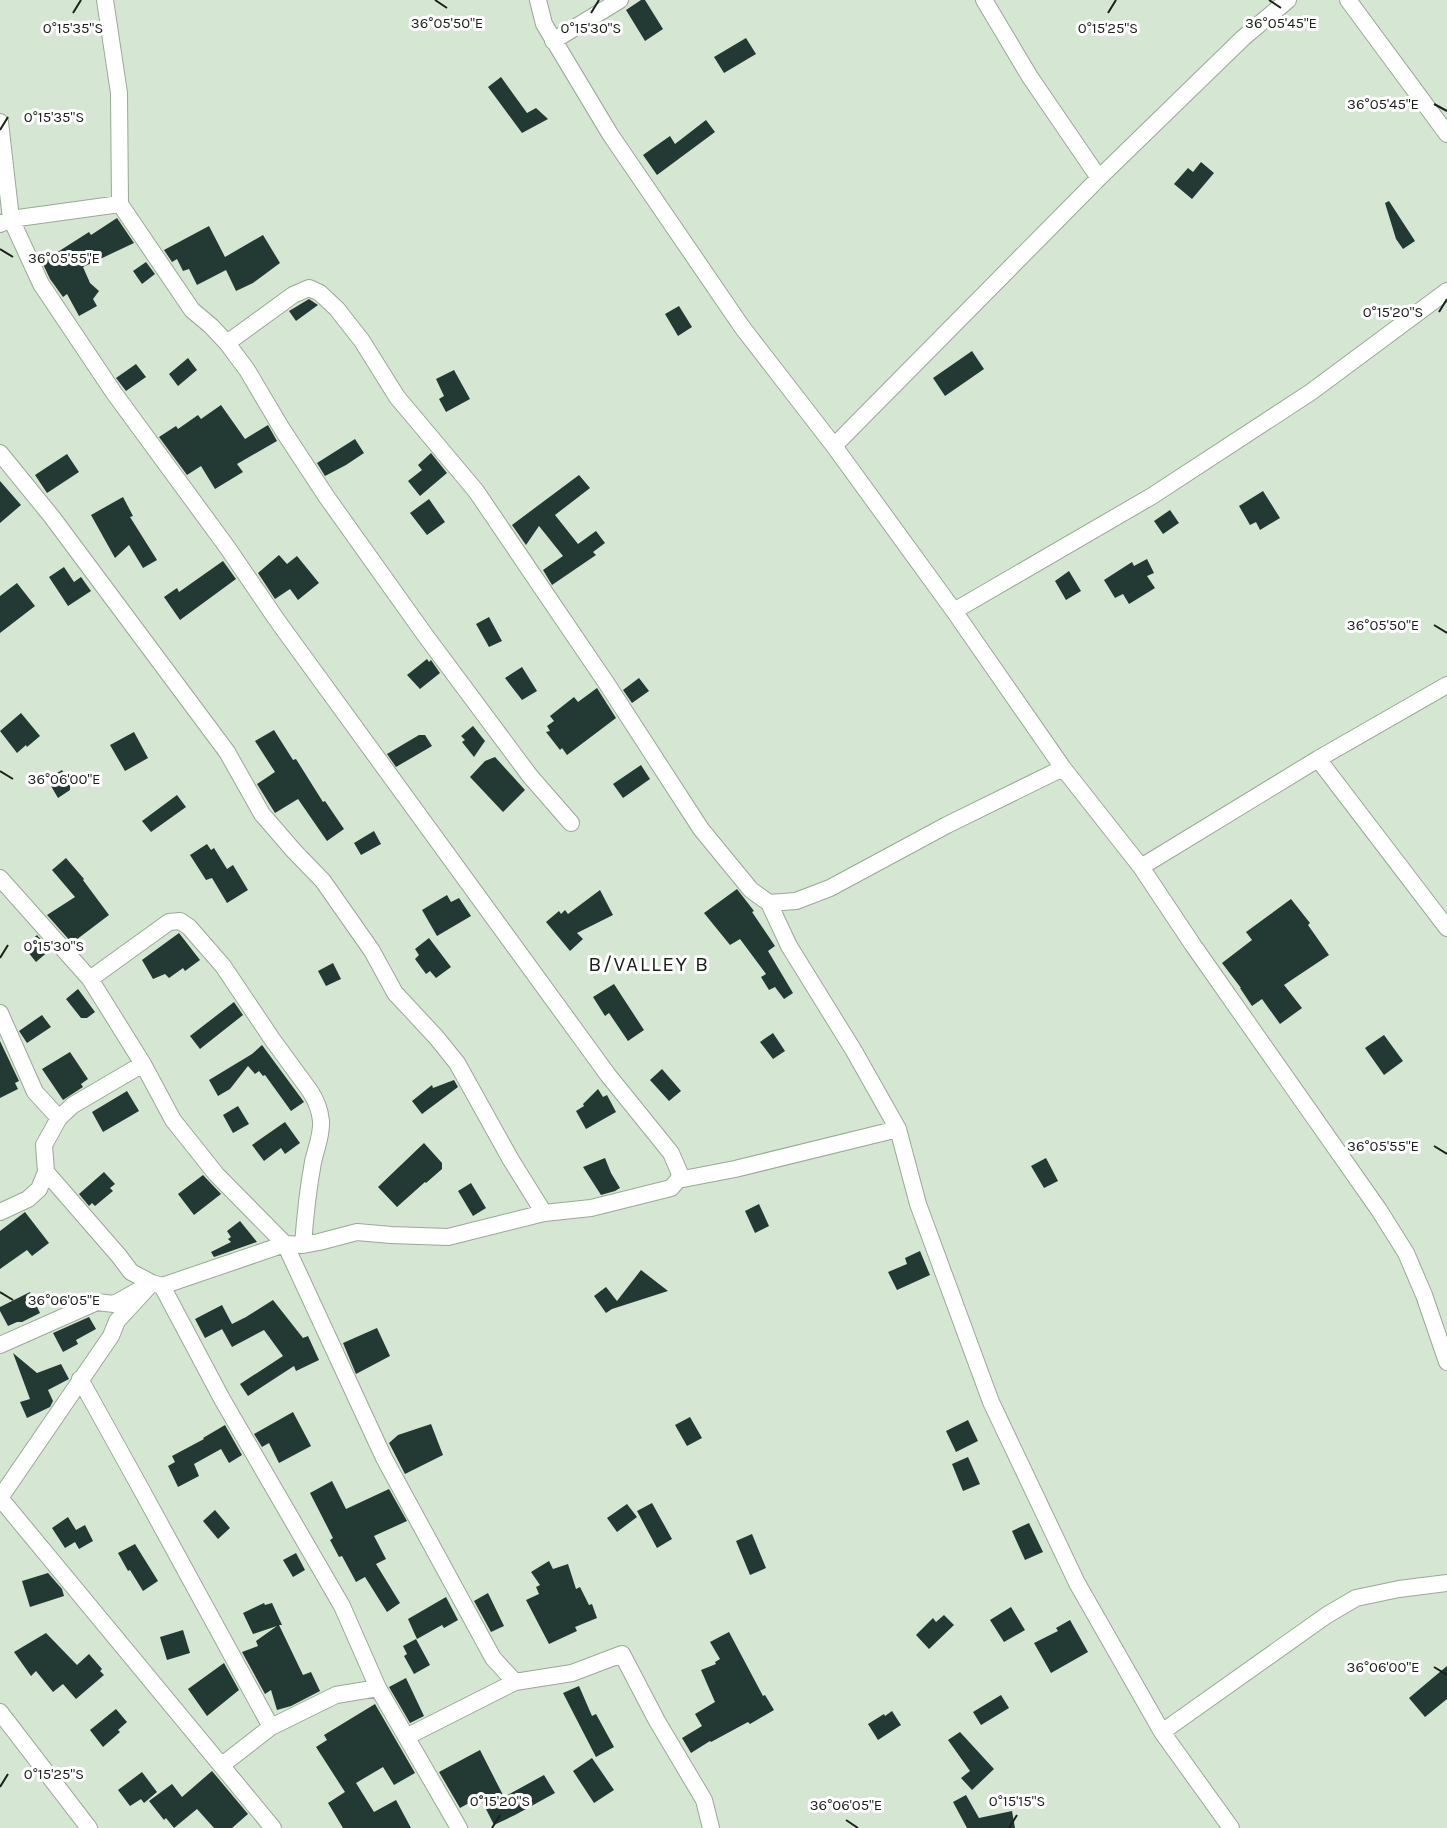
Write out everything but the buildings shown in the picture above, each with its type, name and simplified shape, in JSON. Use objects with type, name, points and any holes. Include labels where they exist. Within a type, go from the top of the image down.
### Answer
[{"type":"street","points":[[105,0],[119,93],[120,204],[192,310],[227,343],[248,370],[282,429],[326,496],[425,635],[530,776],[571,823]]},
{"type":"street","points":[[538,0],[544,24],[553,41],[610,134],[742,327],[834,446],[954,611],[1063,768],[1141,867],[1379,1210],[1406,1253],[1447,1362]]},
{"type":"street","points":[[553,41],[620,0]]},
{"type":"street","points":[[984,0],[1030,77],[1099,178]]},
{"type":"street","points":[[834,446],[1099,178],[1243,38],[1288,0]]},
{"type":"street","points":[[1348,0],[1447,134]]},
{"type":"street","points":[[0,122],[5,221],[41,284],[114,393],[608,1075],[671,1153],[680,1174],[671,1188],[591,1208],[544,1213],[448,1237],[357,1232],[303,1245],[285,1244],[157,1285],[114,1304],[97,1302],[0,1345]]},
{"type":"street","points":[[5,221],[120,204]]},
{"type":"street","points":[[227,343],[292,295],[309,288],[320,293],[337,309],[362,340],[397,397],[476,491],[607,684],[701,829],[751,890],[769,903],[789,946],[854,1051],[898,1129],[918,1204],[991,1402],[1077,1583],[1162,1732],[1231,1828]]},
{"type":"street","points":[[954,611],[1152,496],[1311,392],[1447,291]]},
{"type":"street","points":[[0,453],[52,517],[227,752],[262,814],[323,881],[372,951],[395,993],[457,1063],[511,1160],[544,1213]]},
{"type":"street","points":[[1141,867],[1318,759],[1447,685]]},
{"type":"street","points":[[1318,759],[1447,928]]},
{"type":"street","points":[[769,903],[796,901],[830,888],[947,825],[1063,768]]},
{"type":"street","points":[[0,878],[90,979],[143,1064],[173,1120],[216,1174],[285,1244],[384,1458],[493,1658],[515,1682]]},
{"type":"street","points":[[90,979],[169,922],[180,921],[189,927],[223,966],[310,1091],[319,1109],[320,1135],[310,1178],[303,1245]]},
{"type":"street","points":[[0,1013],[35,1092],[59,1118]]},
{"type":"street","points":[[0,1212],[28,1199],[39,1189],[46,1172],[44,1145],[59,1118],[73,1105],[143,1064]]},
{"type":"street","points":[[678,1180],[735,1169],[898,1129]]},
{"type":"street","points":[[46,1172],[131,1272],[157,1285],[342,1606],[378,1688],[459,1828]]},
{"type":"street","points":[[157,1285],[117,1321],[111,1336],[0,1498],[273,1828]]},
{"type":"street","points":[[80,1379],[271,1727]]},
{"type":"street","points":[[1162,1732],[1327,1615],[1356,1598],[1399,1589],[1447,1583]]},
{"type":"street","points":[[406,1737],[515,1682],[572,1673],[622,1654],[657,1721],[704,1800],[711,1828]]},
{"type":"street","points":[[222,1765],[271,1727],[336,1695],[378,1688]]},
{"type":"street","points":[[0,1712],[89,1828]]},
{"type":"district","name":"B/VALLEY B","points":[[649,964]]}]
